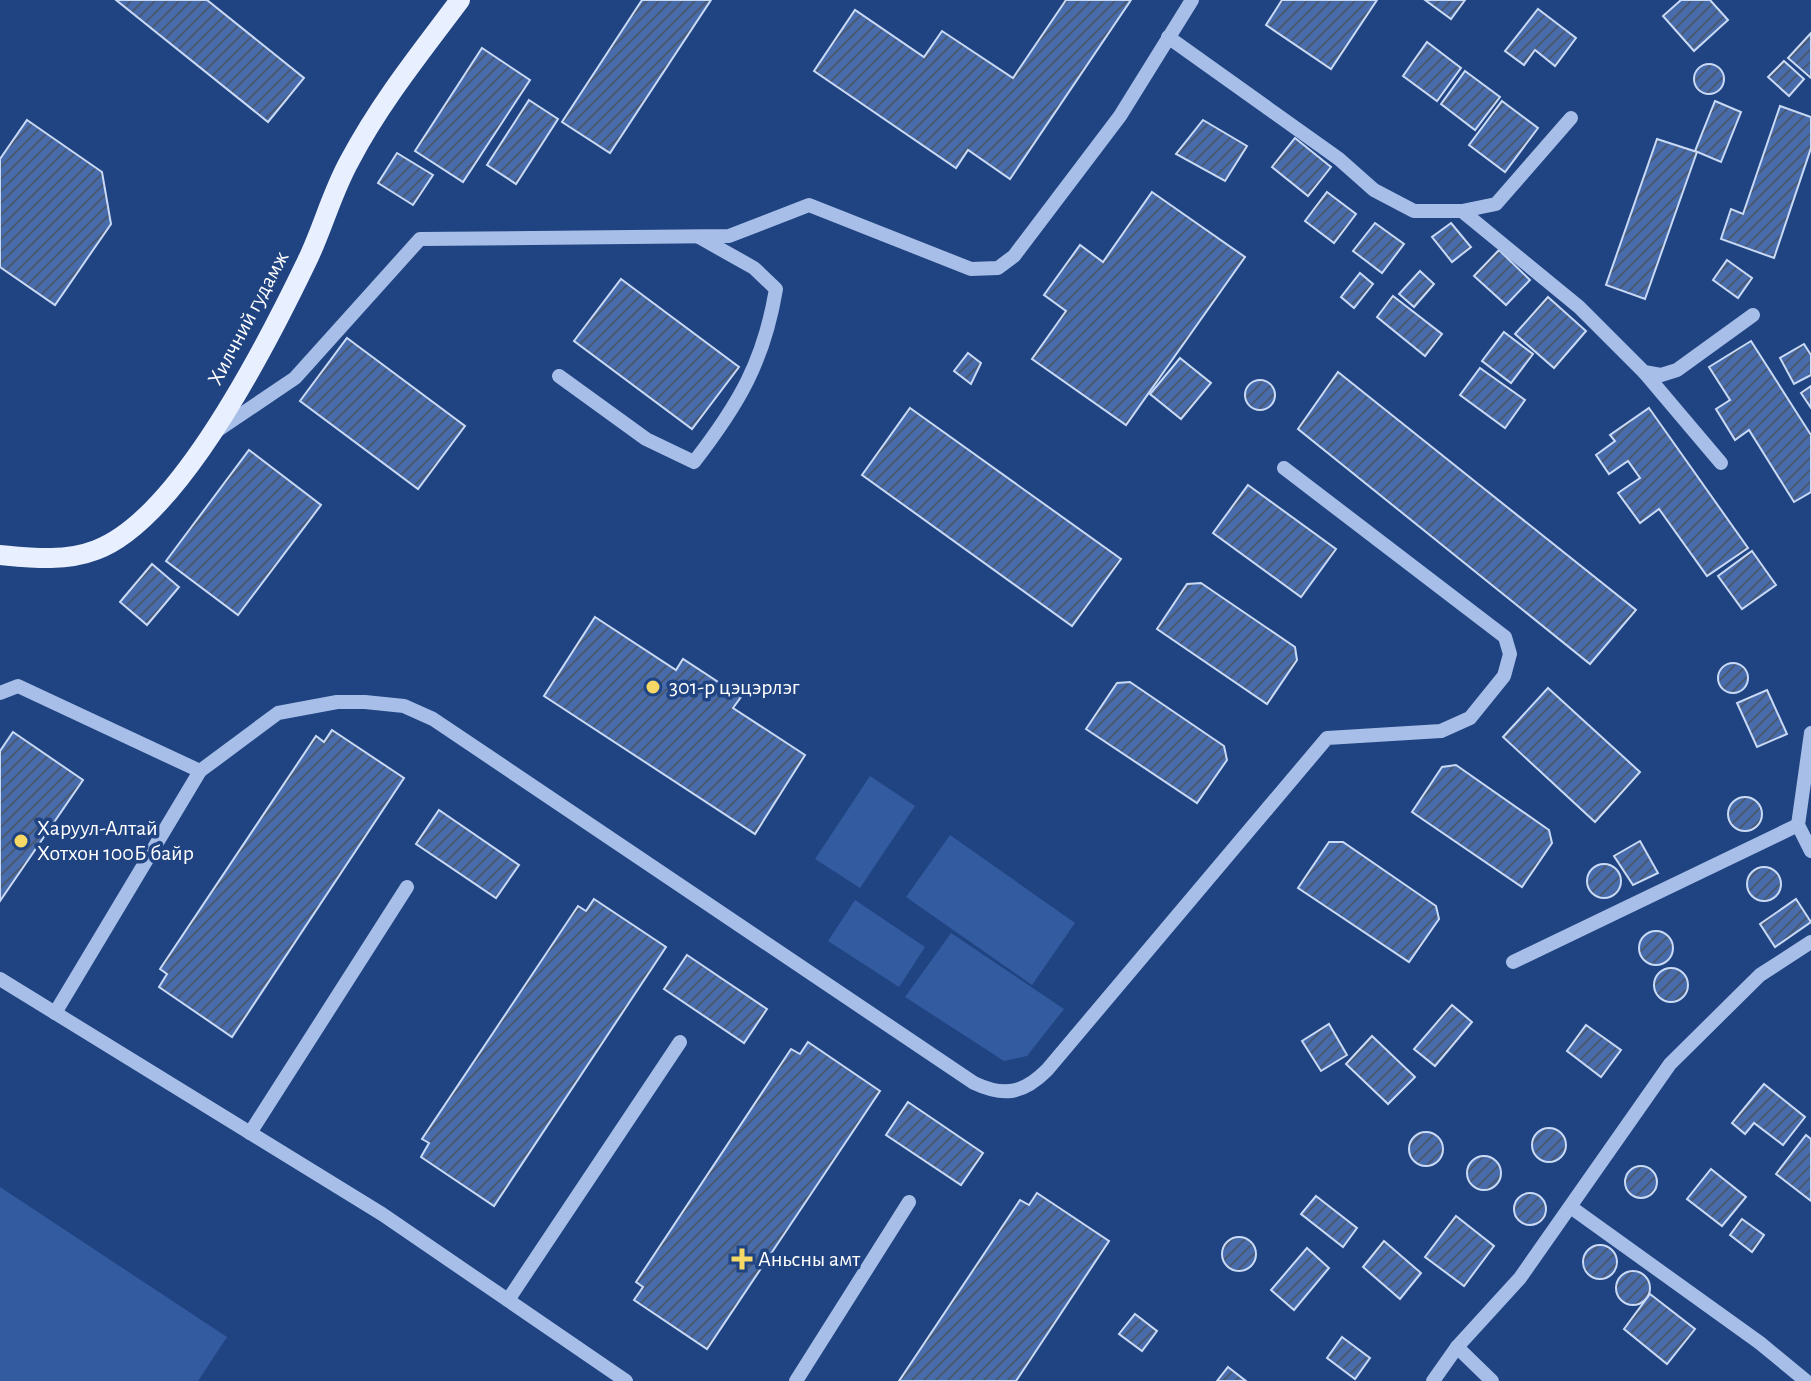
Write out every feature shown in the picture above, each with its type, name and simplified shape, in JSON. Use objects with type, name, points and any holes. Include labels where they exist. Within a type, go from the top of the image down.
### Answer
[{"type":"main road","name":"Хилчний гудамж","points":[[0,555],[74,557],[120,538],[144,521],[165,498],[210,436],[308,259],[350,160],[385,103],[460,0]]},
{"type":"street","points":[[210,436],[295,378],[420,239],[729,236],[809,205],[971,269],[998,268],[1014,256],[1120,116],[1192,0]]},
{"type":"street","points":[[1168,37],[1339,159],[1374,190],[1414,211],[1462,211],[1496,204],[1571,118]]},
{"type":"street","points":[[1462,211],[1579,307],[1644,372],[1721,463]]},
{"type":"street","points":[[559,376],[646,439],[694,462],[754,372],[766,342],[776,289],[754,268],[699,236]]},
{"type":"street","points":[[1644,372],[1661,375],[1677,370],[1753,315]]},
{"type":"street","points":[[55,1013],[200,771],[278,713],[337,702],[386,704],[418,710],[974,1083],[1006,1094],[1027,1087],[1047,1070],[1327,738],[1441,731],[1470,718],[1504,676],[1510,654],[1505,637],[1284,468]]},
{"type":"street","points":[[0,693],[18,686],[200,771]]},
{"type":"street","points":[[1811,733],[1798,825],[1811,851]]},
{"type":"street","points":[[1513,962],[1798,825]]},
{"type":"street","points":[[250,1133],[407,887]]},
{"type":"street","points":[[1433,1381],[1457,1347],[1520,1278],[1572,1208],[1670,1064],[1760,975],[1811,942]]},
{"type":"street","points":[[0,979],[382,1214],[626,1381]]},
{"type":"street","points":[[508,1300],[680,1042]]},
{"type":"street","points":[[796,1381],[909,1202]]},
{"type":"street","points":[[1572,1208],[1760,1343],[1806,1381]]},
{"type":"street","points":[[1457,1347],[1492,1381]]},
{"type":"shaded area","points":[[870,776],[915,806],[860,888],[815,859]]},
{"type":"shaded area","points":[[950,835],[1075,923],[1032,985],[906,897]]},
{"type":"shaded area","points":[[855,900],[925,947],[899,987],[828,941]]},
{"type":"shaded area","points":[[951,933],[1064,1009],[1027,1056],[1004,1061],[905,997]]},
{"type":"shaded area","points":[[0,1187],[227,1337],[198,1381],[0,1381]]},
{"type":"building","points":[[116,0],[207,0],[304,78],[268,122]]},
{"type":"building","points":[[642,0],[711,0],[610,153],[562,122]]},
{"type":"building","points":[[1066,0],[1131,0],[1010,179],[968,150],[956,168],[814,71],[855,10],[924,57],[942,31],[1013,78]]},
{"type":"building","points":[[1282,0],[1377,0],[1331,69],[1266,25]]},
{"type":"building","points":[[1425,0],[1465,0],[1451,19]]},
{"type":"building","points":[[1681,0],[1710,0],[1728,20],[1694,51],[1663,16]]},
{"type":"building","points":[[1538,9],[1576,38],[1555,66],[1535,50],[1524,65],[1505,51]]},
{"type":"building","points":[[1811,33],[1811,78],[1788,58]]},
{"type":"building","points":[[1427,42],[1461,68],[1437,101],[1403,76]]},
{"type":"building","points":[[482,48],[530,80],[463,182],[415,151]]},
{"type":"building","points":[[1784,61],[1804,79],[1789,96],[1768,77]]},
{"type":"building","points":[[1709,64],[1720,68],[1724,79],[1720,90],[1709,94],[1698,90],[1694,79],[1698,68]]},
{"type":"building","points":[[1465,71],[1500,97],[1475,130],[1441,104]]},
{"type":"building","points":[[529,100],[558,119],[516,184],[487,165]]},
{"type":"building","points":[[1502,101],[1538,128],[1505,172],[1469,145]]},
{"type":"building","points":[[1715,101],[1741,112],[1721,162],[1695,151]]},
{"type":"building","points":[[1780,106],[1811,117],[1811,148],[1774,258],[1721,239],[1731,209],[1743,214]]},
{"type":"building","points":[[27,120],[102,172],[111,224],[55,305],[0,267],[0,159]]},
{"type":"building","points":[[1203,120],[1247,146],[1225,181],[1176,154]]},
{"type":"building","points":[[1295,138],[1331,167],[1308,196],[1272,167]]},
{"type":"building","points":[[1657,139],[1697,152],[1645,299],[1606,285]]},
{"type":"building","points":[[397,153],[433,175],[413,205],[378,183]]},
{"type":"building","points":[[1152,192],[1245,257],[1126,425],[1032,359],[1066,311],[1044,295],[1080,245],[1103,262]]},
{"type":"building","points":[[1327,192],[1356,214],[1334,243],[1305,221]]},
{"type":"building","points":[[1375,223],[1404,244],[1382,273],[1353,251]]},
{"type":"building","points":[[1451,223],[1471,247],[1452,262],[1432,237]]},
{"type":"building","points":[[1499,250],[1530,280],[1506,305],[1474,276]]},
{"type":"building","points":[[1727,260],[1752,278],[1738,298],[1713,280]]},
{"type":"building","points":[[1420,271],[1434,284],[1414,307],[1399,294]]},
{"type":"building","points":[[1360,273],[1373,284],[1354,308],[1341,297]]},
{"type":"building","points":[[621,279],[739,367],[692,429],[574,341]]},
{"type":"building","points":[[1393,296],[1442,334],[1425,356],[1377,317]]},
{"type":"building","points":[[1548,297],[1586,331],[1554,368],[1515,334]]},
{"type":"building","points":[[1504,332],[1533,354],[1511,383],[1482,361]]},
{"type":"building","points":[[347,338],[465,426],[418,489],[300,401]]},
{"type":"building","points":[[1751,341],[1811,435],[1811,492],[1794,502],[1749,430],[1735,440],[1716,409],[1730,400],[1709,367]]},
{"type":"building","points":[[1804,344],[1811,355],[1811,375],[1794,384],[1780,358]]},
{"type":"building","points":[[968,353],[981,363],[971,384],[954,371]]},
{"type":"building","points":[[1180,358],[1211,383],[1181,419],[1150,394]]},
{"type":"building","points":[[1480,368],[1525,400],[1505,428],[1460,395]]},
{"type":"building","points":[[1338,372],[1636,610],[1590,664],[1298,429]]},
{"type":"building","points":[[1260,380],[1271,384],[1275,395],[1271,406],[1260,410],[1249,406],[1245,395],[1249,384]]},
{"type":"building","points":[[1811,386],[1811,408],[1801,393]]},
{"type":"building","points":[[910,408],[1121,559],[1072,626],[862,475]]},
{"type":"building","points":[[1649,408],[1748,548],[1707,576],[1659,509],[1640,523],[1618,493],[1640,478],[1628,461],[1609,474],[1596,455],[1615,441],[1610,435]]},
{"type":"building","points":[[249,450],[321,505],[238,615],[166,561]]},
{"type":"building","points":[[1248,485],[1336,549],[1301,597],[1213,533]]},
{"type":"building","points":[[1752,551],[1776,585],[1742,609],[1718,576]]},
{"type":"building","points":[[152,564],[179,587],[147,625],[120,602]]},
{"type":"building","points":[[1201,583],[1295,647],[1297,660],[1267,704],[1157,629],[1187,584]]},
{"type":"building","points":[[595,617],[676,670],[683,659],[741,697],[733,708],[805,755],[755,834],[544,696]]},
{"type":"building","points":[[1733,663],[1744,667],[1748,678],[1744,689],[1733,693],[1722,689],[1718,678],[1722,667]]},
{"type":"building","points":[[1130,682],[1224,746],[1227,760],[1197,803],[1086,729],[1117,683]]},
{"type":"building","points":[[1548,688],[1640,772],[1595,822],[1503,737]]},
{"type":"building","points":[[1767,690],[1787,734],[1757,747],[1737,703]]},
{"type":"building","points":[[332,730],[404,778],[232,1037],[159,987],[167,974],[160,969],[316,736],[324,742]]},
{"type":"building","name":"Харуул-Алтай Хотхон 100Б байр","points":[[13,732],[83,780],[0,901],[0,751]]},
{"type":"building","points":[[1456,765],[1549,830],[1552,843],[1522,887],[1412,812],[1442,767]]},
{"type":"building","points":[[1745,797],[1757,802],[1762,814],[1757,826],[1745,831],[1733,826],[1728,814],[1733,802]]},
{"type":"building","points":[[439,810],[519,865],[496,898],[416,844]]},
{"type":"building","points":[[1640,841],[1658,873],[1633,885],[1614,856]]},
{"type":"building","points":[[1329,842],[1343,842],[1436,906],[1439,919],[1409,962],[1298,888]]},
{"type":"building","points":[[1604,864],[1616,869],[1621,881],[1616,893],[1604,898],[1592,893],[1587,881],[1592,869]]},
{"type":"building","points":[[1764,867],[1776,872],[1781,884],[1776,896],[1764,901],[1752,896],[1747,884],[1752,872]]},
{"type":"building","points":[[594,899],[666,947],[494,1206],[421,1157],[429,1143],[422,1139],[578,906],[586,911]]},
{"type":"building","points":[[1796,899],[1811,922],[1775,947],[1760,924]]},
{"type":"building","points":[[1656,931],[1668,936],[1673,948],[1668,960],[1656,965],[1644,960],[1639,948],[1644,936]]},
{"type":"building","points":[[687,955],[767,1009],[744,1043],[664,989]]},
{"type":"building","points":[[1671,968],[1683,973],[1688,985],[1683,997],[1671,1002],[1659,997],[1654,985],[1659,973]]},
{"type":"building","points":[[1452,1005],[1472,1022],[1435,1066],[1414,1049]]},
{"type":"building","points":[[1329,1024],[1347,1055],[1321,1071],[1302,1041]]},
{"type":"building","points":[[1586,1025],[1621,1050],[1601,1077],[1567,1051]]},
{"type":"building","points":[[1372,1036],[1415,1077],[1388,1104],[1346,1064]]},
{"type":"building","points":[[808,1042],[880,1091],[707,1349],[634,1300],[643,1287],[636,1282],[791,1049],[800,1054]]},
{"type":"building","points":[[1764,1084],[1805,1117],[1783,1145],[1754,1123],[1745,1134],[1732,1123]]},
{"type":"building","points":[[908,1102],[983,1153],[961,1185],[886,1135]]},
{"type":"building","points":[[1549,1128],[1561,1133],[1566,1145],[1561,1157],[1549,1162],[1537,1157],[1532,1145],[1537,1133]]},
{"type":"building","points":[[1426,1132],[1438,1137],[1443,1149],[1438,1161],[1426,1166],[1414,1161],[1409,1149],[1414,1137]]},
{"type":"building","points":[[1806,1135],[1811,1139],[1811,1201],[1776,1174]]},
{"type":"building","points":[[1484,1156],[1496,1161],[1501,1173],[1496,1185],[1484,1190],[1472,1185],[1467,1173],[1472,1161]]},
{"type":"building","points":[[1641,1166],[1653,1170],[1657,1182],[1653,1194],[1641,1198],[1629,1194],[1625,1182],[1629,1170]]},
{"type":"building","points":[[1711,1169],[1746,1197],[1722,1226],[1687,1199]]},
{"type":"building","points":[[1037,1193],[1109,1241],[1016,1381],[899,1381],[1020,1200],[1029,1205]]},
{"type":"building","points":[[1530,1193],[1542,1197],[1546,1209],[1542,1221],[1530,1225],[1518,1221],[1514,1209],[1518,1197]]},
{"type":"building","points":[[1316,1196],[1357,1228],[1343,1247],[1301,1214]]},
{"type":"building","points":[[1456,1216],[1494,1246],[1464,1286],[1425,1257]]},
{"type":"building","points":[[1742,1219],[1764,1235],[1752,1252],[1730,1235]]},
{"type":"building","points":[[1239,1237],[1251,1242],[1256,1254],[1251,1266],[1239,1271],[1227,1266],[1222,1254],[1227,1242]]},
{"type":"building","points":[[1384,1241],[1421,1273],[1400,1299],[1363,1267]]},
{"type":"building","points":[[1600,1245],[1612,1250],[1617,1262],[1612,1274],[1600,1279],[1588,1274],[1583,1262],[1588,1250]]},
{"type":"building","points":[[1307,1248],[1329,1268],[1294,1310],[1271,1290]]},
{"type":"building","points":[[1633,1271],[1645,1276],[1650,1288],[1645,1300],[1633,1305],[1621,1300],[1616,1288],[1621,1276]]},
{"type":"building","points":[[1650,1294],[1695,1329],[1667,1364],[1624,1329]]},
{"type":"building","points":[[1135,1314],[1157,1331],[1142,1351],[1119,1334]]},
{"type":"building","points":[[1342,1337],[1370,1358],[1355,1379],[1327,1358]]},
{"type":"building","points":[[1228,1367],[1246,1381],[1217,1381]]},
{"type":"place","name":"301-р цэцэрлэг","points":[[653,687]]},
{"type":"place","name":"Харуул-Алтай Хотхон 100Б байр","points":[[21,841]]},
{"type":"place","name":"Аньсны амт","points":[[742,1259]]}]
